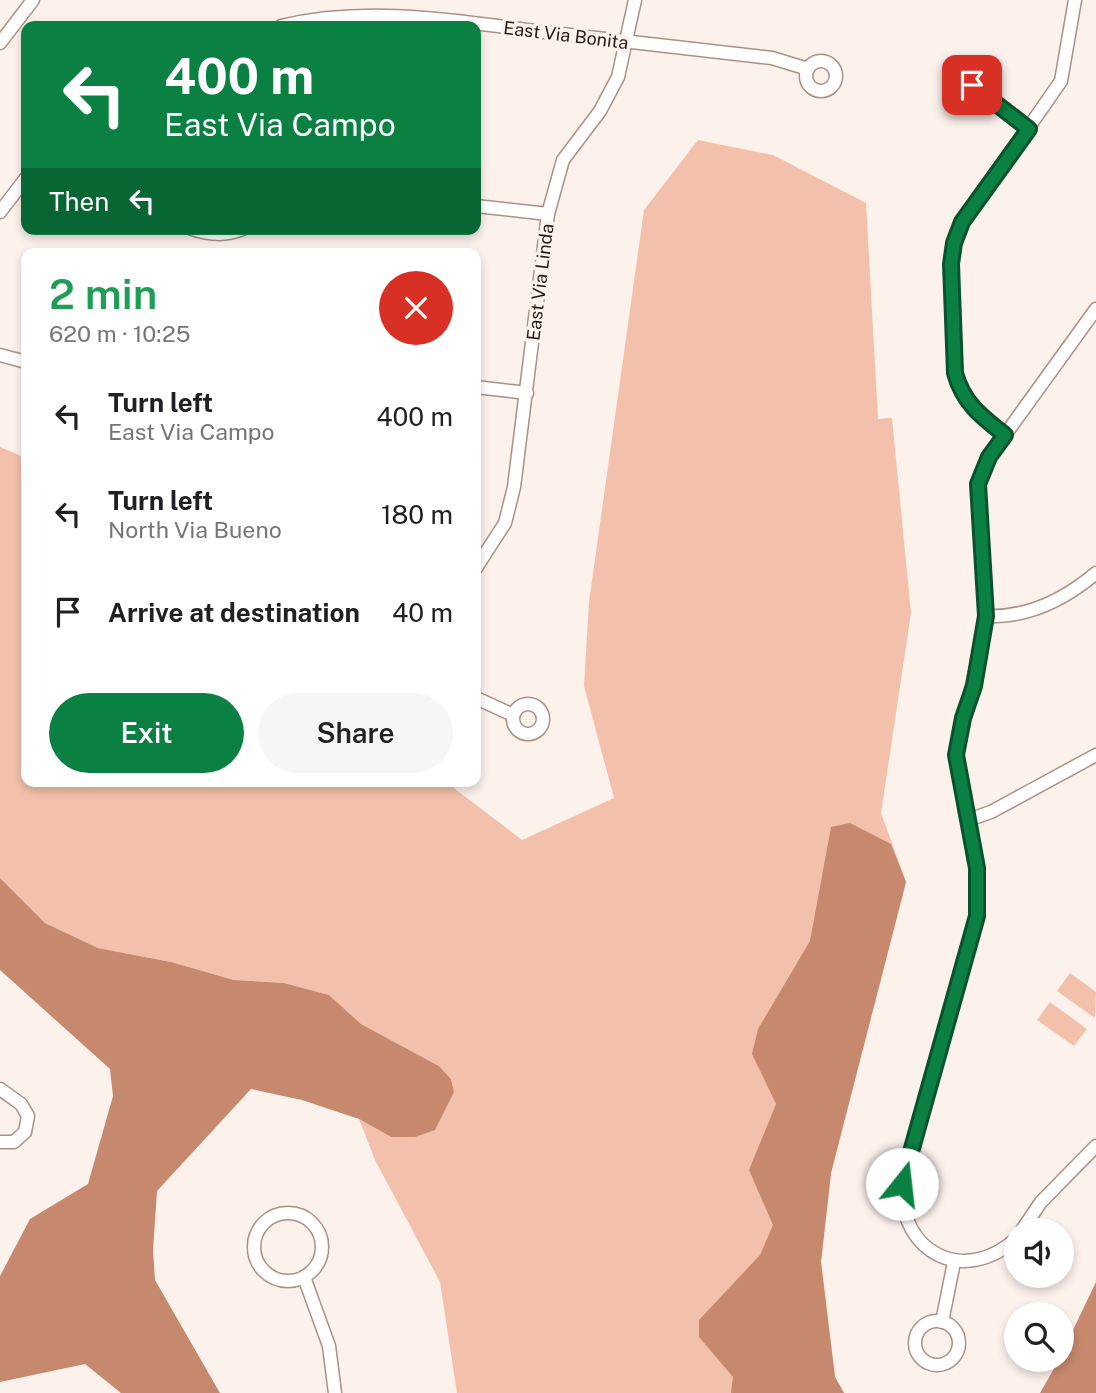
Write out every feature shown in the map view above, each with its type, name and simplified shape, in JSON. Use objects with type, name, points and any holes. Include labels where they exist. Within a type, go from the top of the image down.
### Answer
[{"type":"street","points":[[0,43],[33,0]]},
{"type":"street","points":[[1005,435],[977,414],[959,388],[955,373],[951,264],[962,222],[1061,81],[1075,0]]},
{"type":"street","name":"East Via Linda","points":[[481,560],[505,523],[514,487],[548,214],[563,160],[610,94],[618,77],[632,2]]},
{"type":"street","name":"East Via Bonita","points":[[310,21],[340,16],[387,15],[440,21]]},
{"type":"street","name":"East Via Bonita","points":[[481,26],[772,58],[808,69]]},
{"type":"street","points":[[972,85],[1029,129]]},
{"type":"street","points":[[0,212],[21,185]]},
{"type":"street","points":[[481,207],[548,214]]},
{"type":"street","points":[[1004,1248],[990,1258],[954,1262],[936,1254],[913,1234],[905,1221],[901,1204],[902,1184],[977,916],[977,868],[956,755],[963,718],[974,686],[986,616],[978,484],[989,457],[1096,309]]},
{"type":"street","points":[[0,355],[21,361]]},
{"type":"street","points":[[481,388],[527,393]]},
{"type":"street","points":[[986,616],[1024,613],[1047,605],[1096,573]]},
{"type":"street","points":[[481,700],[513,715]]},
{"type":"street","points":[[968,820],[991,812],[1096,755]]},
{"type":"street","points":[[0,1142],[14,1142],[25,1132],[28,1116],[20,1104],[1,1091]]},
{"type":"street","points":[[1030,1218],[1041,1202],[1096,1146]]},
{"type":"street","points":[[277,1214],[300,1215],[317,1228],[322,1250],[319,1261],[304,1277],[282,1281],[262,1270],[253,1249],[254,1238],[267,1219],[277,1214]]},
{"type":"street","points":[[942,1322],[954,1262]]},
{"type":"street","points":[[304,1277],[329,1346],[335,1393]]},
{"type":"shaded area","points":[[698,140],[773,155],[866,203],[878,419],[892,418],[911,613],[881,813],[906,882],[831,1173],[821,1262],[835,1377],[844,1393],[457,1393],[440,1282],[375,1160],[359,1119],[391,1137],[454,1092],[451,1079],[439,1066],[361,1024],[329,995],[284,983],[234,980],[171,962],[98,948],[45,923],[0,878],[0,447],[21,456],[21,787],[453,787],[522,840],[614,798],[584,686],[589,602],[644,210]]},
{"type":"shaded area","points":[[850,823],[891,844],[906,882],[831,1173],[821,1262],[835,1377],[844,1393],[731,1393],[733,1377],[699,1337],[699,1320],[760,1255],[773,1225],[749,1170],[776,1104],[752,1054],[758,1029],[810,941],[831,827]]},
{"type":"shaded area","points":[[0,878],[45,923],[98,948],[171,962],[234,980],[284,983],[329,995],[361,1024],[439,1066],[451,1079],[454,1092],[435,1130],[415,1137],[391,1137],[359,1119],[302,1100],[251,1089],[157,1191],[153,1250],[155,1280],[220,1393],[121,1393],[85,1364],[0,1382],[0,1276],[30,1219],[88,1184],[113,1096],[110,1069],[0,970]]},
{"type":"shaded area","points":[[1070,973],[1096,992],[1095,1018],[1057,991]]},
{"type":"shaded area","points":[[1050,1002],[1087,1029],[1074,1046],[1037,1020]]},
{"type":"shaded area","points":[[1096,1282],[1096,1393],[1040,1393],[1052,1372],[1074,1372],[1074,1328]]},
{"type":"route","points":[[902,1184],[977,916],[977,868],[957,773],[956,755],[963,718],[974,686],[986,616],[978,484],[989,457],[1005,435],[977,414],[959,388],[955,373],[951,264],[954,243],[962,222],[1029,129],[972,85]]}]
